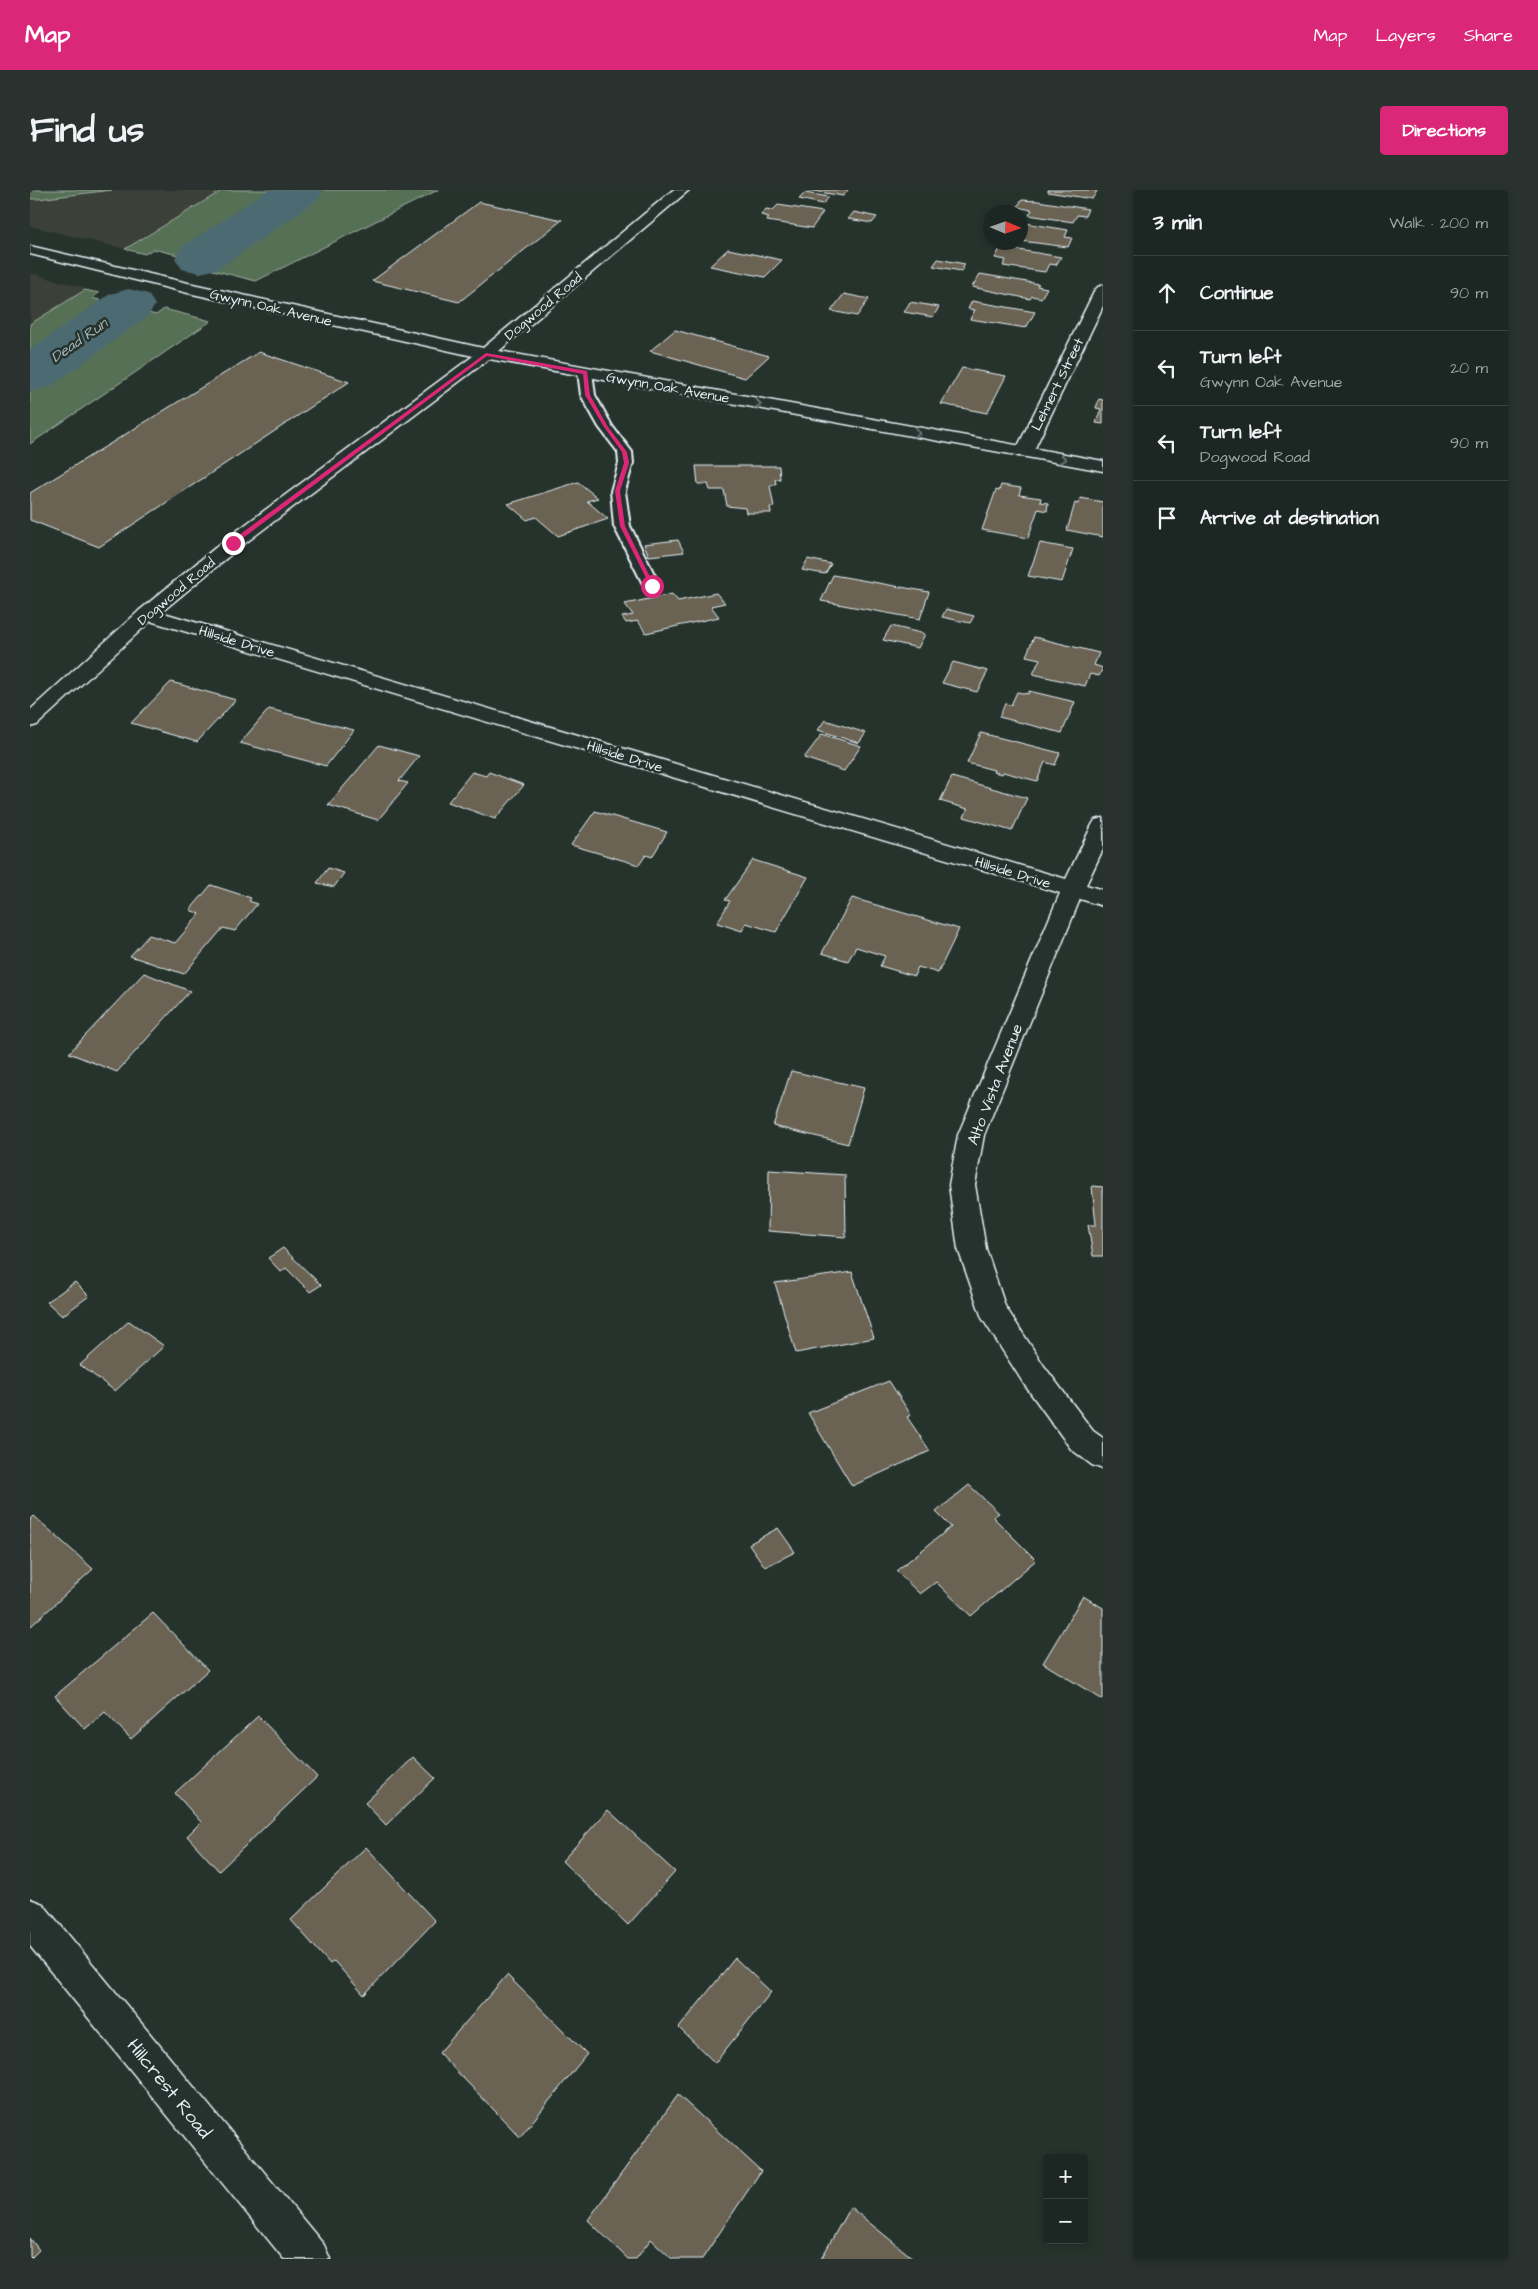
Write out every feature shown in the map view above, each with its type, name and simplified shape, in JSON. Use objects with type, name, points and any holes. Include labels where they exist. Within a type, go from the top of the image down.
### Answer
[{"type":"street","name":"Dogwood Road","points":[[30,721],[147,614],[233,543],[486,354],[682,190]]},
{"type":"street","name":"Gwynn Oak Avenue","points":[[30,250],[216,295],[486,354],[1103,466]]},
{"type":"street","name":"Lehnert Street","points":[[1024,452],[1103,290]]},
{"type":"street","name":"Hillside Drive","points":[[147,614],[1103,898]]},
{"type":"street","name":"Alto Vista Avenue","points":[[1103,825],[1073,889],[971,1135],[962,1186],[972,1248],[992,1310],[1034,1375],[1082,1440],[1103,1456]]},
{"type":"street","name":"Hillcrest Road","points":[[30,1917],[310,2259]]},
{"type":"lane","points":[[585,372],[588,395],[606,427],[625,452],[626,463],[618,491],[622,526],[652,586]]},
{"type":"shaded area","points":[[30,190],[223,190],[125,249],[30,226]]},
{"type":"shaded area","points":[[30,273],[82,287],[85,290],[30,324]]},
{"type":"green space","points":[[30,190],[112,190],[30,199]]},
{"type":"green space","points":[[223,190],[438,190],[256,281],[209,269],[216,264],[153,249],[145,254],[125,249]]},
{"type":"green space","points":[[85,290],[99,293],[92,298],[156,315],[164,309],[211,321],[30,444],[30,324]]},
{"type":"building","points":[[808,190],[848,190],[843,196]]},
{"type":"building","points":[[1048,190],[1097,191],[1092,199],[1048,192]]},
{"type":"building","points":[[805,193],[829,197],[823,204],[799,199]]},
{"type":"building","points":[[1022,200],[1088,209],[1085,216],[1077,215],[1073,222],[1029,215],[1032,210],[1028,209],[1028,205],[1018,205]]},
{"type":"building","points":[[479,202],[562,220],[459,302],[372,281]]},
{"type":"building","points":[[778,205],[823,212],[812,228],[767,221],[769,217],[761,215],[766,209],[773,210]]},
{"type":"building","points":[[854,212],[877,217],[872,223],[848,219]]},
{"type":"building","points":[[1028,223],[1068,230],[1065,237],[1072,238],[1068,247],[1028,242]]},
{"type":"building","points":[[728,249],[782,260],[765,277],[710,266]]},
{"type":"building","points":[[999,250],[1019,250],[1061,257],[1056,265],[1049,264],[1045,272],[1003,266],[1006,260],[995,258]]},
{"type":"building","points":[[938,259],[965,264],[961,271],[933,266]]},
{"type":"building","points":[[980,274],[1039,284],[1037,286],[1047,288],[1041,298],[1032,296],[1030,299],[972,287]]},
{"type":"building","points":[[844,294],[869,299],[857,316],[831,311]]},
{"type":"building","points":[[972,301],[1035,312],[1026,328],[970,319],[975,310],[968,309]]},
{"type":"building","points":[[910,302],[939,307],[933,317],[904,312]]},
{"type":"building","points":[[675,330],[769,356],[745,378],[650,351]]},
{"type":"building","points":[[259,352],[349,382],[99,547],[30,520],[30,493]]},
{"type":"building","points":[[962,368],[1006,376],[987,413],[941,404]]},
{"type":"building","points":[[1099,399],[1103,400],[1103,424],[1096,423],[1101,409],[1096,408]]},
{"type":"building","points":[[696,466],[779,466],[780,479],[775,479],[776,484],[770,486],[774,507],[770,507],[771,513],[746,513],[745,508],[727,506],[724,490],[710,490],[708,484],[698,484]]},
{"type":"building","points":[[578,482],[598,498],[587,501],[608,519],[558,536],[536,517],[527,520],[508,504]]},
{"type":"building","points":[[1001,485],[1021,488],[1019,495],[1041,498],[1040,502],[1048,503],[1047,511],[1038,509],[1028,538],[982,530],[996,490],[999,491]]},
{"type":"building","points":[[1080,498],[1103,502],[1103,537],[1067,530],[1075,503],[1078,504]]},
{"type":"building","points":[[678,540],[684,552],[649,556],[644,544]]},
{"type":"building","points":[[1040,543],[1073,549],[1062,582],[1028,576]]},
{"type":"building","points":[[808,559],[831,564],[825,574],[802,570]]},
{"type":"building","points":[[833,575],[929,592],[920,619],[821,601]]},
{"type":"building","points":[[716,593],[725,603],[711,606],[719,617],[646,633],[638,621],[626,623],[622,617],[633,615],[625,604],[672,594],[678,601]]},
{"type":"building","points":[[946,609],[974,616],[970,623],[942,617]]},
{"type":"building","points":[[891,626],[925,634],[918,648],[883,640]]},
{"type":"building","points":[[1034,637],[1099,653],[1094,665],[1103,668],[1099,676],[1090,674],[1085,686],[1033,674],[1040,659],[1026,656]]},
{"type":"building","points":[[953,662],[988,671],[977,692],[942,683]]},
{"type":"building","points":[[171,682],[236,700],[197,742],[131,723]]},
{"type":"building","points":[[1029,691],[1075,702],[1062,733],[999,717],[1005,704],[1011,705],[1017,692],[1028,694]]},
{"type":"building","points":[[269,709],[354,730],[326,766],[240,743]]},
{"type":"building","points":[[825,720],[866,733],[859,743],[818,730]]},
{"type":"building","points":[[981,733],[1060,753],[1055,765],[1045,762],[1037,781],[1003,772],[1002,774],[993,772],[994,770],[967,763]]},
{"type":"building","points":[[822,734],[861,746],[844,771],[804,758]]},
{"type":"building","points":[[379,745],[419,756],[399,781],[408,783],[378,820],[328,805]]},
{"type":"building","points":[[472,772],[486,776],[489,772],[524,785],[495,819],[448,802]]},
{"type":"building","points":[[952,777],[1027,798],[1012,831],[964,817],[968,809],[940,801]]},
{"type":"building","points":[[595,811],[667,832],[652,857],[646,855],[639,865],[571,845]]},
{"type":"building","points":[[753,860],[808,877],[776,932],[746,923],[742,931],[717,923],[730,901],[725,900]]},
{"type":"building","points":[[328,868],[344,873],[334,887],[317,883]]},
{"type":"building","points":[[211,885],[251,898],[249,901],[257,904],[235,931],[223,928],[184,974],[130,956],[149,935],[175,943],[200,914],[190,910]]},
{"type":"building","points":[[852,898],[959,929],[938,973],[918,967],[914,976],[880,966],[885,956],[856,947],[848,961],[822,953]]},
{"type":"building","points":[[144,973],[190,991],[117,1072],[69,1053]]},
{"type":"building","points":[[791,1071],[864,1088],[848,1144],[773,1126]]},
{"type":"building","points":[[769,1170],[845,1175],[846,1237],[768,1231]]},
{"type":"building","points":[[1092,1186],[1103,1187],[1103,1256],[1093,1256],[1088,1225],[1096,1225]]},
{"type":"building","points":[[283,1248],[321,1285],[310,1292],[286,1268],[281,1272],[268,1258]]},
{"type":"building","points":[[852,1272],[874,1338],[796,1353],[775,1283]]},
{"type":"building","points":[[75,1282],[89,1296],[62,1316],[47,1302]]},
{"type":"building","points":[[129,1321],[164,1346],[115,1391],[80,1365]]},
{"type":"building","points":[[889,1381],[911,1415],[907,1417],[930,1451],[852,1486],[808,1413]]},
{"type":"building","points":[[969,1485],[999,1513],[993,1517],[1036,1560],[971,1616],[936,1582],[920,1594],[896,1571],[951,1527],[936,1512]]},
{"type":"building","points":[[34,1516],[93,1569],[30,1627],[30,1520]]},
{"type":"building","points":[[778,1528],[795,1552],[765,1567],[749,1544]]},
{"type":"building","points":[[1083,1596],[1103,1608],[1103,1700],[1043,1663]]},
{"type":"building","points":[[153,1613],[208,1670],[131,1739],[105,1712],[85,1729],[55,1696]]},
{"type":"building","points":[[258,1716],[317,1777],[219,1871],[187,1836],[201,1822],[175,1793]]},
{"type":"building","points":[[413,1757],[435,1778],[386,1825],[365,1803]]},
{"type":"building","points":[[608,1810],[675,1872],[628,1925],[562,1861]]},
{"type":"building","points":[[366,1847],[435,1921],[364,1995],[334,1961],[330,1964],[291,1920]]},
{"type":"building","points":[[735,1958],[771,1992],[715,2063],[679,2028]]},
{"type":"building","points":[[507,1975],[587,2054],[520,2137],[439,2053]]},
{"type":"building","points":[[678,2095],[761,2171],[702,2259],[672,2259],[651,2239],[636,2259],[628,2259],[588,2220]]},
{"type":"building","points":[[850,2207],[914,2259],[821,2259]]},
{"type":"building","points":[[30,2238],[39,2250],[30,2259]]},
{"type":"waterway","name":"Dead Run","points":[[200,258],[300,190]]},
{"type":"waterway","name":"Dead Run","points":[[30,375],[129,305]]},
{"type":"route","points":[[233,543],[312,482],[486,354],[585,372],[588,395],[606,427],[625,452],[626,463],[618,491],[622,526],[652,586]]}]
